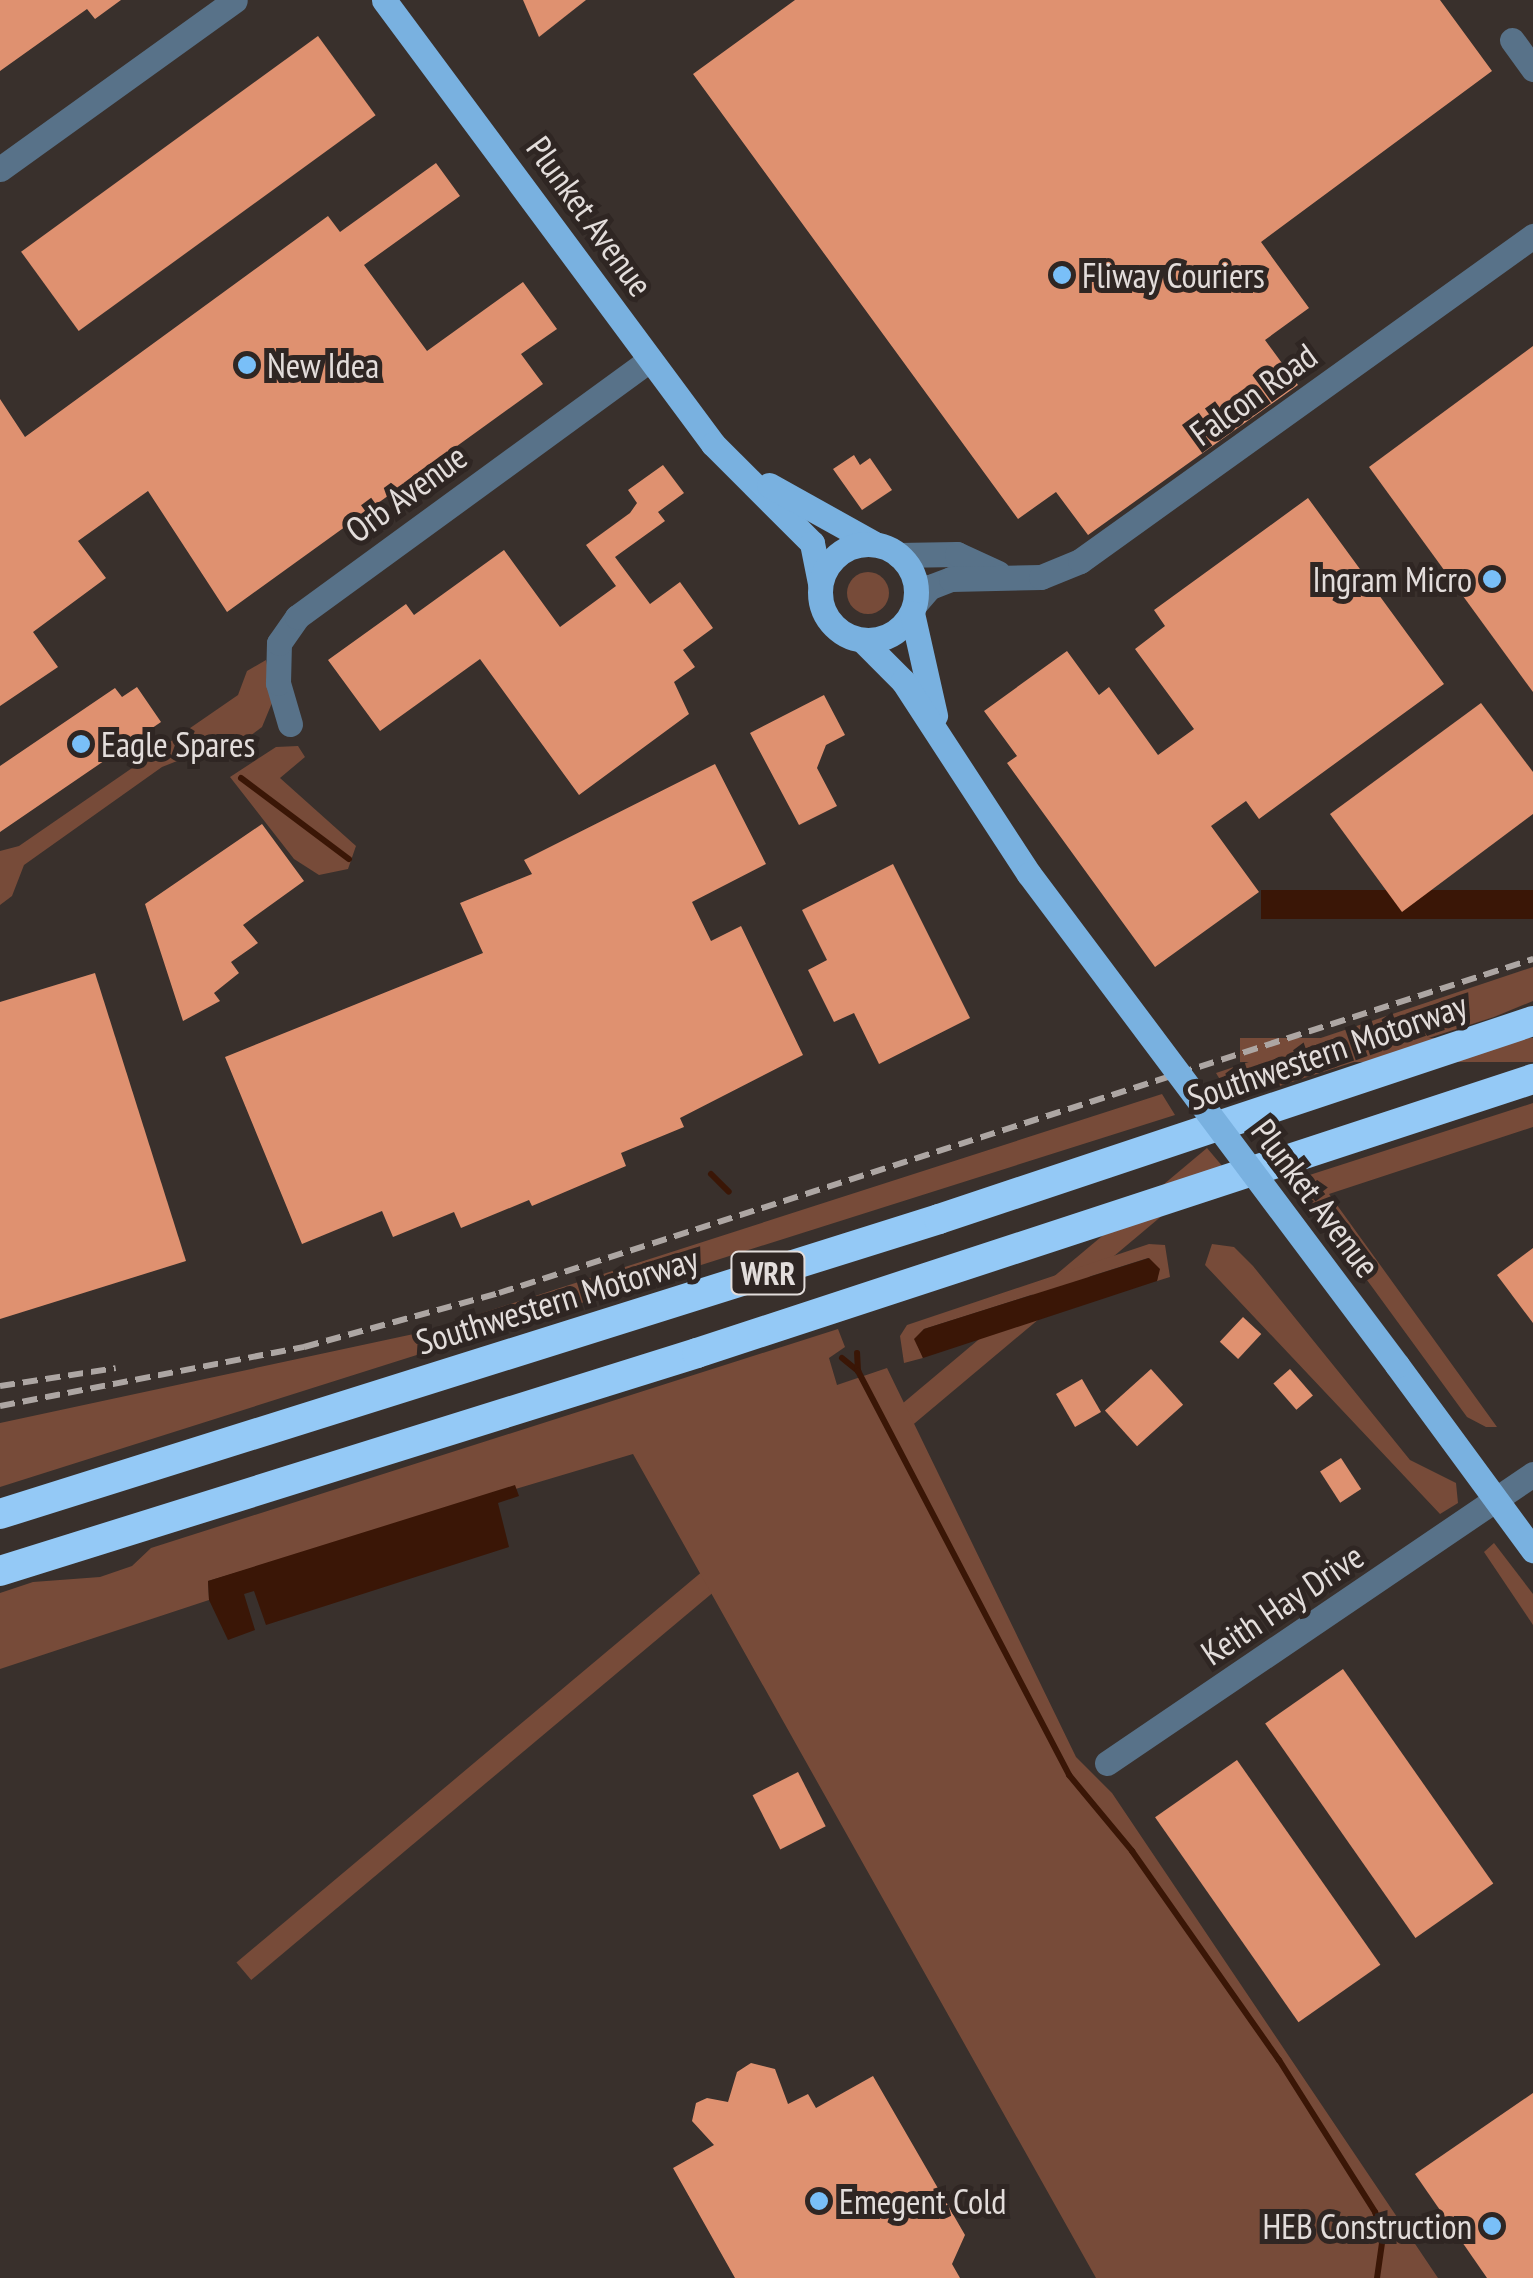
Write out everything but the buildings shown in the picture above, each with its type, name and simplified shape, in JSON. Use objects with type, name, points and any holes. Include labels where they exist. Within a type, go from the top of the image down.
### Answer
[{"type":"highway","name":"Southwestern Motorway","points":[[0,1514],[886,1236],[1533,1021]]},
{"type":"highway","name":"WRR","points":[[0,1571],[1533,1079]]},
{"type":"main road","name":"Plunket Avenue","points":[[384,0],[713,444],[812,543],[820,583]]},
{"type":"main road","name":"Plunket Avenue","points":[[742,471],[887,550]]},
{"type":"main road","points":[[887,550],[914,577],[913,608],[892,634],[863,640],[835,628],[825,616],[820,583],[834,557],[887,550]]},
{"type":"main road","name":"Plunket Avenue","points":[[913,608],[918,661],[943,738]]},
{"type":"main road","name":"Plunket Avenue","points":[[863,640],[902,680],[1028,874],[1533,1550]]},
{"type":"street","points":[[0,169],[236,0]]},
{"type":"street","points":[[1512,40],[1533,68]]},
{"type":"street","name":"Falcon Road","points":[[913,608],[930,587],[951,578],[1048,576],[1096,551],[1533,236]]},
{"type":"street","name":"Orb Avenue","points":[[290,724],[278,682],[279,643],[297,616],[650,360]]},
{"type":"street","name":"Falcon Road","points":[[887,550],[957,554],[1002,575]]},
{"type":"street","name":"Keith Hay Drive","points":[[1106,1763],[1533,1474]]},
{"type":"shaded area","points":[[868,572],[883,578],[889,593],[883,608],[868,614],[853,608],[847,593],[853,578]]},
{"type":"shaded area","points":[[266,660],[274,698],[262,727],[218,760],[210,748],[162,767],[24,865],[12,896],[0,905],[0,851],[19,846],[238,695],[247,671]]},
{"type":"shaded area","points":[[298,746],[305,757],[280,778],[356,846],[348,869],[319,875],[294,859],[230,777],[276,747]]},
{"type":"shaded area","points":[[1261,890],[1533,890],[1533,919],[1261,919]]},
{"type":"shaded area","points":[[1533,967],[1533,1001],[1494,1017],[1233,1101],[1216,1073]]},
{"type":"shaded area","points":[[1240,1038],[1533,1038],[1533,1062],[1240,1062]]},
{"type":"shaded area","points":[[1162,1094],[1175,1115],[0,1487],[0,1423],[423,1332]]},
{"type":"shaded area","points":[[1533,1103],[1533,1127],[1329,1194],[1497,1427],[1486,1427],[1467,1417],[1294,1180]]},
{"type":"shaded area","points":[[1207,1148],[1222,1166],[251,1980],[236,1962]]},
{"type":"shaded area","points":[[1149,1244],[1165,1245],[1170,1277],[1157,1281],[1159,1269],[1148,1258],[924,1329],[915,1339],[923,1358],[904,1363],[900,1336],[907,1325]]},
{"type":"shaded area","points":[[1212,1244],[1234,1247],[1253,1266],[1410,1460],[1456,1483],[1458,1503],[1440,1514],[1205,1265]]},
{"type":"shaded area","points":[[1149,1258],[1160,1269],[1157,1281],[923,1358],[914,1339],[924,1329]]},
{"type":"shaded area","points":[[838,1329],[845,1347],[829,1358],[837,1385],[887,1368],[1076,1757],[1112,1793],[1438,2278],[1096,2278],[633,1454],[208,1581],[209,1600],[0,1669],[0,1593],[33,1582],[100,1577],[132,1566],[151,1548]]},
{"type":"shaded area","points":[[515,1485],[519,1496],[498,1503],[509,1547],[266,1625],[254,1591],[244,1594],[255,1630],[228,1640],[209,1600],[208,1581]]},
{"type":"shaded area","points":[[1494,1543],[1533,1594],[1533,1625],[1484,1552]]},
{"type":"waterway","points":[[241,778],[349,859]]},
{"type":"waterway","points":[[711,1174],[729,1192]]},
{"type":"waterway","points":[[842,1358],[858,1371],[857,1353]]},
{"type":"waterway","points":[[858,1371],[1069,1775],[1132,1851],[1279,2060],[1375,2212],[1383,2236],[1377,2278]]},
{"type":"railway","points":[[0,1406],[304,1347],[499,1293],[1533,959]]},
{"type":"railway","points":[[0,1386],[116,1368]]},
{"type":"place","name":"Fliway Couriers","points":[[1062,275]]},
{"type":"place","name":"New Idea","points":[[247,365]]},
{"type":"place","name":"Ingram Micro","points":[[1492,579]]},
{"type":"place","name":"Eagle Spares","points":[[81,744]]},
{"type":"place","name":"Emegent Cold","points":[[819,2201]]},
{"type":"place","name":"HEB Construction","points":[[1492,2226]]}]
